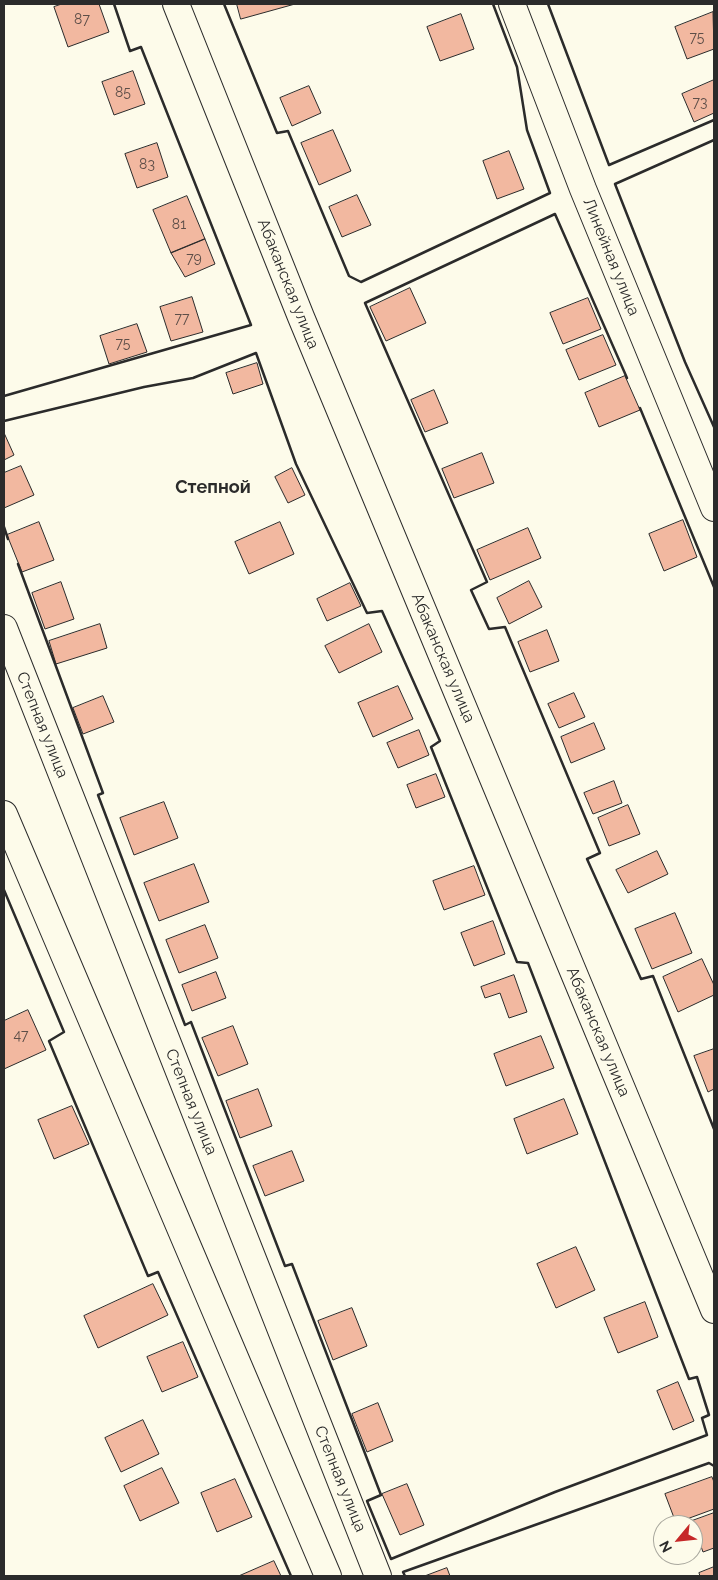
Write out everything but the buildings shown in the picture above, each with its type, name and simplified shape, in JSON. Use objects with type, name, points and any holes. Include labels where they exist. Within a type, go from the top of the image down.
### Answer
[{"type":"street","name":"Абаканская улица","points":[[176,4],[301,317],[714,1310]]},
{"type":"street","name":"Линейная улица","points":[[512,4],[583,189],[714,508]]},
{"type":"street","name":"Степная улица","points":[[4,628],[378,1576]]},
{"type":"street","points":[[4,814],[328,1576]]},
{"type":"wall","points":[[4,396],[251,325],[141,47],[130,51],[114,4]]},
{"type":"wall","points":[[224,4],[277,133],[288,131],[349,276],[361,282],[550,193],[527,130],[517,67],[493,4]]},
{"type":"wall","points":[[548,4],[609,165],[714,120]]},
{"type":"wall","points":[[714,140],[615,184],[685,362],[714,427]]},
{"type":"wall","points":[[627,378],[555,214],[365,303],[487,582],[471,590],[489,629],[505,627],[600,853],[587,859],[641,979],[653,976],[714,1129]]},
{"type":"wall","points":[[4,421],[144,387],[193,378],[256,353],[296,464],[367,613],[382,611],[440,741],[431,747],[517,962],[528,963],[689,1379],[697,1377],[709,1415],[702,1418],[707,1435],[555,1492],[391,1559],[367,1501],[381,1495],[292,1264],[285,1266],[191,1022],[185,1025],[98,795],[103,793],[18,564]]},
{"type":"wall","points":[[640,408],[714,587]]},
{"type":"wall","points":[[4,527],[8,539]]},
{"type":"wall","points":[[4,890],[64,1032],[49,1041],[148,1276],[158,1272],[291,1576]]},
{"type":"wall","points":[[405,1576],[403,1572],[709,1463],[714,1466]]},
{"type":"district","name":"Степной","points":[[213,488]]}]
